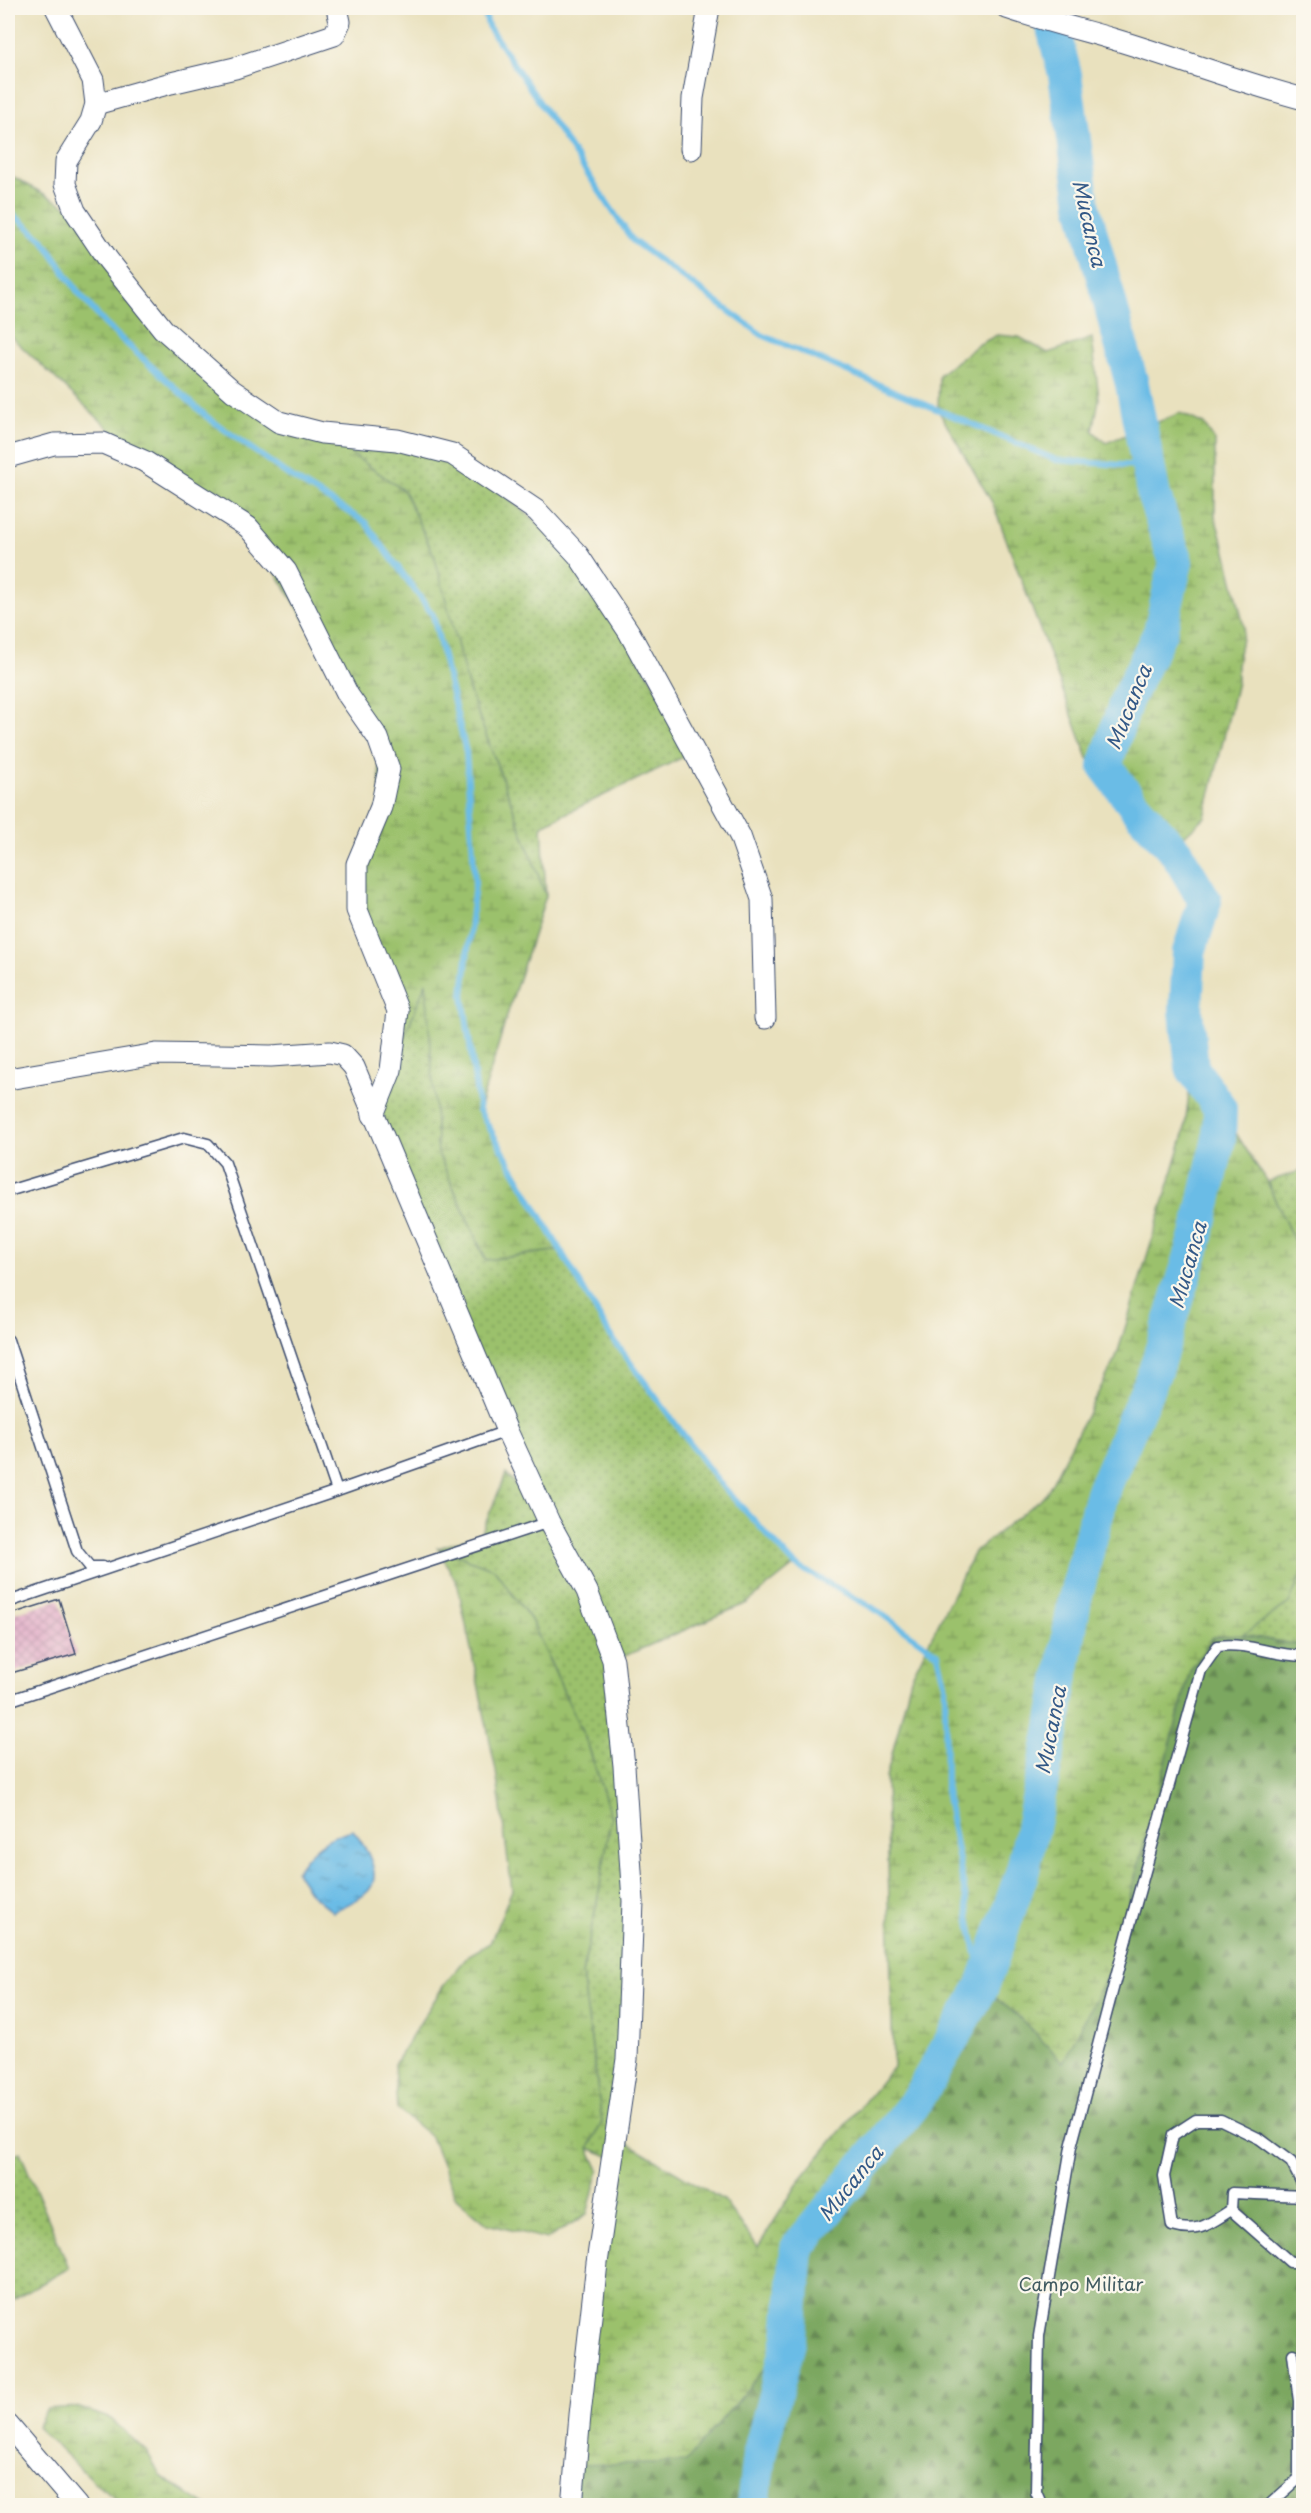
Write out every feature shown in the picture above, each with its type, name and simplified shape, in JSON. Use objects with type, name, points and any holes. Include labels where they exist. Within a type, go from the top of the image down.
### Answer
[{"type":"street","points":[[56,8],[93,80],[96,105],[91,121],[66,161],[64,184],[75,211],[108,260],[163,329],[233,391],[279,422],[322,433],[397,440],[452,454],[537,511],[578,555],[629,632],[740,836],[762,899],[765,1018]]},
{"type":"street","points":[[96,105],[171,83],[235,68],[334,35],[340,22],[337,8]]},
{"type":"street","points":[[691,149],[693,98],[709,8]]},
{"type":"street","points":[[1007,8],[1054,24],[1114,39],[1255,86],[1304,99]]},
{"type":"street","points":[[8,457],[54,444],[103,443],[144,461],[248,527],[286,571],[348,695],[378,738],[389,769],[381,807],[357,864],[357,910],[398,1011],[391,1070],[373,1115]]},
{"type":"street","points":[[8,1079],[156,1054],[271,1056],[330,1052],[342,1055],[354,1067],[507,1431],[549,1522],[587,1591],[613,1660],[624,1766],[633,1901],[627,2059],[597,2264],[572,2505]]},
{"type":"street","points":[[8,2425],[77,2505]]},
{"type":"lane","points":[[8,1191],[184,1138],[208,1144],[225,1163],[337,1491]]},
{"type":"lane","points":[[8,1340],[77,1551],[90,1567],[112,1568]]},
{"type":"lane","points":[[8,1602],[507,1431]]},
{"type":"lane","points":[[8,1701],[549,1522]]},
{"type":"lane","points":[[1042,2505],[1036,2492],[1039,2336],[1071,2146],[1128,1932],[1202,1670],[1218,1646],[1236,1644],[1286,1656],[1304,1656]]},
{"type":"lane","points":[[1232,2210],[1209,2224],[1190,2231],[1172,2226],[1164,2176],[1173,2135],[1196,2120],[1221,2120],[1260,2139],[1291,2162],[1304,2187]]},
{"type":"lane","points":[[1304,2196],[1232,2193],[1232,2210],[1290,2262],[1304,2262]]},
{"type":"lane","points":[[1268,2505],[1301,2477],[1299,2401],[1293,2354]]},
{"type":"green space","points":[[8,174],[75,211],[108,260],[233,391],[322,433],[404,491],[435,558],[469,690],[546,896],[479,1110],[561,1250],[486,1260],[438,1153],[426,982],[391,1070],[398,1011],[357,910],[381,807],[378,738],[248,527],[144,461],[8,334]]},
{"type":"green space","points":[[997,335],[1019,337],[1048,353],[1092,338],[1099,399],[1093,431],[1106,443],[1180,413],[1204,424],[1215,441],[1215,517],[1228,559],[1244,627],[1237,665],[1237,682],[1205,817],[1172,847],[1088,758],[993,504],[938,410],[939,375],[978,345]]},
{"type":"green space","points":[[322,433],[452,454],[578,555],[694,752],[542,825],[546,896],[469,690],[432,551],[404,491]]},
{"type":"green space","points":[[427,980],[438,1153],[485,1260],[561,1250],[610,1335],[717,1480],[795,1565],[747,1603],[613,1661],[633,1901],[614,2158],[589,2148],[602,2122],[582,1974],[599,1892],[611,1817],[588,1745],[531,1620],[494,1569],[438,1548],[481,1534],[506,1474],[547,1520],[373,1115]]},
{"type":"green space","points":[[1192,1068],[1267,1182],[1303,1261],[1303,1571],[1289,1603],[1242,1635],[1213,1637],[1190,1671],[1110,1970],[1063,2062],[1017,2015],[982,1987],[916,2102],[797,2248],[790,2338],[686,2462],[576,2465],[617,2133],[628,2143],[723,2200],[758,2247],[800,2180],[893,2067],[886,1778],[911,1678],[974,1552],[1046,1494],[1116,1358],[1184,1134]]},
{"type":"green space","points":[[1303,1170],[1303,1261],[1267,1182]]},
{"type":"green space","points":[[438,1548],[494,1569],[531,1620],[588,1745],[611,1817],[599,1892],[582,1974],[602,2122],[589,2148],[599,2170],[587,2214],[547,2239],[487,2224],[456,2198],[431,2137],[397,2109],[394,2064],[444,1985],[469,1955],[490,1943],[512,1890],[496,1771],[458,1586]]},
{"type":"green space","points":[[1303,1571],[1303,1646],[1242,1635],[1294,1591]]},
{"type":"green space","name":"Campo Militar","points":[[1242,1635],[1303,1646],[1303,2505],[572,2506],[576,2465],[790,2338],[797,2248],[916,2102],[982,1987],[1017,2015],[1063,2061],[1110,1970],[1190,1671],[1213,1637]]},
{"type":"green space","points":[[20,2152],[69,2268],[8,2303],[8,2159]]},
{"type":"green space","points":[[77,2407],[111,2419],[148,2453],[160,2476],[206,2505],[123,2505],[94,2482],[37,2427],[47,2409]]},
{"type":"water","points":[[353,1830],[371,1861],[374,1878],[372,1886],[363,1896],[333,1912],[311,1894],[296,1872],[313,1850],[335,1836]]},
{"type":"building","points":[[59,1599],[76,1654],[8,1674],[8,1615]]},
{"type":"waterway","points":[[484,8],[488,26],[633,241],[762,335],[1056,460],[1149,467]]},
{"type":"waterway","name":"Mucanca","points":[[753,2506],[759,2455],[790,2338],[797,2248],[916,2102],[982,1987],[1023,1870],[1051,1739],[1075,1599],[1102,1493],[1155,1371],[1197,1236],[1219,1138],[1220,1108],[1192,1068],[1186,1011],[1189,952],[1205,901],[1176,852],[1136,808],[1105,766],[1126,701],[1160,632],[1176,562],[1154,496],[1132,384],[1083,204],[1065,75],[1048,8]]},
{"type":"waterway","points":[[8,210],[43,240],[78,292],[105,324],[207,417],[291,477],[365,522],[433,615],[466,752],[475,883],[463,995],[479,1110],[610,1335],[717,1480],[795,1565],[873,1608],[938,1654],[945,1683],[946,1791],[982,1987]]}]
